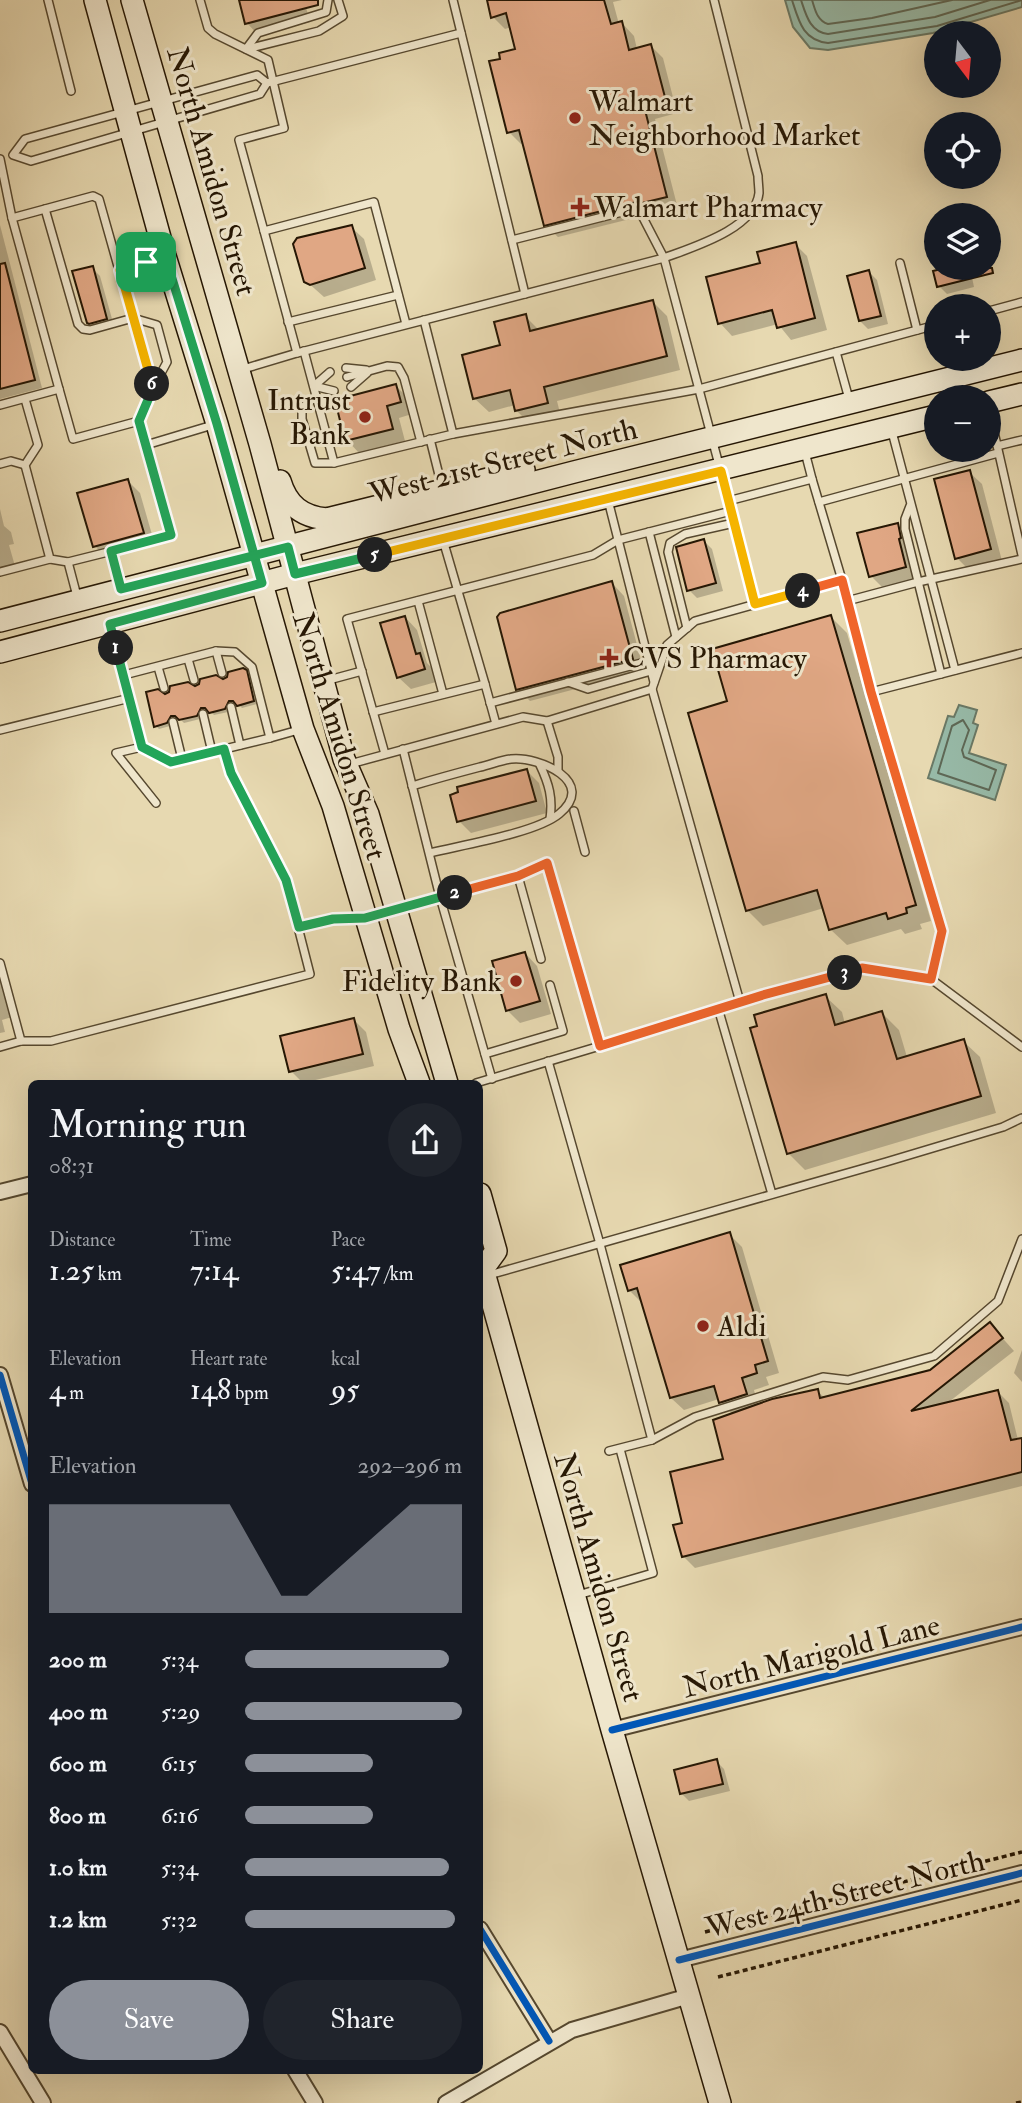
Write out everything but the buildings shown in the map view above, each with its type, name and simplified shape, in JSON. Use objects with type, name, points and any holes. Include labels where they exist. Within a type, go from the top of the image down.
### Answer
[{"type":"main road","name":"North Amidon Street","points":[[95,0],[165,256],[217,424],[303,729],[333,806],[398,1029],[418,1080]]},
{"type":"main road","name":"North Amidon Street","points":[[132,0],[260,444],[346,765],[368,814],[446,1080]]},
{"type":"main road","name":"West 21st Street North","points":[[0,621],[574,472],[1022,360]]},
{"type":"main road","points":[[1001,399],[1022,394]]},
{"type":"main road","name":"West 21st Street North","points":[[0,652],[295,574],[924,419]]},
{"type":"main road","points":[[260,444],[272,452],[284,495],[292,505],[312,518],[327,519],[535,468],[574,472]]},
{"type":"main road","points":[[483,1205],[496,1251],[483,1270]]},
{"type":"main road","name":"North Amidon Street","points":[[483,1270],[720,2103]]},
{"type":"street","points":[[0,1192],[28,1185]]},
{"type":"street","points":[[0,1375],[28,1470]]},
{"type":"street","name":"North Marigold Lane","points":[[612,1730],[1022,1627]]},
{"type":"street","name":"West 24th Street North","points":[[679,1960],[1022,1873]]},
{"type":"street","points":[[483,1934],[549,2042]]},
{"type":"street","points":[[446,2103],[572,2030],[689,1996]]},
{"type":"street","points":[[0,2032],[43,2103]]},
{"type":"street","points":[[297,2074],[315,2103]]},
{"type":"lane","points":[[48,0],[71,91]]},
{"type":"lane","points":[[200,0],[208,28],[268,60],[270,83],[284,128],[239,140],[288,323],[314,386],[334,463]]},
{"type":"lane","points":[[246,49],[258,33],[326,12],[328,0]]},
{"type":"lane","points":[[246,49],[319,31],[342,16],[338,0]]},
{"type":"lane","points":[[453,0],[525,294]]},
{"type":"lane","points":[[239,371],[300,352],[664,258],[719,236],[748,216],[759,194],[758,176],[714,0]]},
{"type":"lane","points":[[139,421],[73,439],[12,218],[0,159],[13,155],[31,161],[128,122],[164,112],[260,94],[270,83],[461,33]]},
{"type":"lane","points":[[13,155],[25,139],[128,122],[164,112],[257,75],[270,83]]},
{"type":"lane","points":[[12,218],[93,196],[99,199],[153,388]]},
{"type":"lane","points":[[264,231],[374,202],[407,324]]},
{"type":"lane","points":[[512,240],[638,208],[664,258],[755,604]]},
{"type":"lane","points":[[0,572],[50,559],[68,562],[171,535],[139,421],[167,362],[157,325],[133,318],[90,330],[83,329],[78,324],[45,209]]},
{"type":"lane","points":[[120,270],[165,256]]},
{"type":"lane","points":[[900,263],[917,330]]},
{"type":"lane","points":[[288,323],[398,295]]},
{"type":"lane","points":[[1001,308],[1022,302]]},
{"type":"lane","points":[[424,320],[453,434]]},
{"type":"lane","points":[[316,397],[302,408],[302,419],[315,463],[334,463],[453,434],[699,389],[924,328]]},
{"type":"lane","points":[[836,352],[850,404]]},
{"type":"lane","points":[[347,377],[387,366],[398,367],[404,379],[421,442]]},
{"type":"lane","points":[[346,368],[370,371]]},
{"type":"lane","points":[[351,387],[370,371]]},
{"type":"lane","points":[[314,386],[330,372]]},
{"type":"lane","points":[[314,386],[331,381]]},
{"type":"lane","points":[[314,386],[334,391]]},
{"type":"lane","points":[[0,405],[59,389]]},
{"type":"lane","points":[[25,398],[38,445],[25,465],[50,559]]},
{"type":"lane","points":[[146,445],[217,424]]},
{"type":"lane","points":[[890,428],[955,670]]},
{"type":"lane","points":[[430,439],[443,491]]},
{"type":"lane","points":[[1001,448],[1022,440]]},
{"type":"lane","points":[[804,449],[871,692],[942,931],[931,979]]},
{"type":"lane","points":[[0,464],[11,461],[25,465]]},
{"type":"lane","points":[[819,502],[957,462]]},
{"type":"lane","points":[[847,601],[1022,557],[1001,462]]},
{"type":"lane","points":[[728,500],[812,479]]},
{"type":"lane","points":[[608,498],[653,686],[740,1002]]},
{"type":"lane","points":[[911,506],[905,519],[905,530],[941,674]]},
{"type":"lane","points":[[385,754],[347,619],[593,555],[618,540],[731,511]]},
{"type":"lane","points":[[687,628],[668,552],[670,543],[685,534],[734,523]]},
{"type":"lane","points":[[649,532],[677,637]]},
{"type":"lane","points":[[442,538],[496,724]]},
{"type":"lane","points":[[111,551],[121,589]]},
{"type":"lane","points":[[68,562],[78,600]]},
{"type":"lane","points":[[653,686],[667,645],[695,621],[842,580]]},
{"type":"lane","points":[[418,601],[443,694]]},
{"type":"lane","points":[[110,624],[142,747]]},
{"type":"lane","points":[[124,676],[216,651],[235,652],[251,667],[270,738]]},
{"type":"lane","points":[[216,651],[222,673]]},
{"type":"lane","points":[[871,692],[1022,653]]},
{"type":"lane","points":[[188,659],[194,680]]},
{"type":"lane","points":[[490,703],[649,661]]},
{"type":"lane","points":[[158,667],[164,688]]},
{"type":"lane","points":[[322,681],[362,671]]},
{"type":"lane","points":[[567,682],[588,689],[651,671]]},
{"type":"lane","points":[[373,712],[485,684]]},
{"type":"lane","points":[[346,765],[523,717],[547,721],[653,686]]},
{"type":"lane","points":[[0,730],[130,698]]},
{"type":"lane","points":[[231,707],[240,745]]},
{"type":"lane","points":[[203,714],[212,752]]},
{"type":"lane","points":[[547,721],[558,757],[558,771]]},
{"type":"lane","points":[[173,722],[182,759]]},
{"type":"lane","points":[[156,803],[116,753],[142,747],[171,762],[303,729]]},
{"type":"lane","points":[[0,1047],[21,1041],[51,1041],[310,974],[286,880],[231,773],[224,749]]},
{"type":"lane","points":[[403,749],[440,897],[492,1079]]},
{"type":"lane","points":[[412,786],[513,758],[558,771],[569,781],[572,793],[569,803],[537,826],[430,853]]},
{"type":"lane","points":[[540,765],[549,783],[553,802],[550,819]]},
{"type":"lane","points":[[574,811],[585,852]]},
{"type":"lane","points":[[299,927],[333,919],[365,918],[518,876],[547,863],[600,1046]]},
{"type":"lane","points":[[518,876],[541,959]]},
{"type":"lane","points":[[0,963],[21,1041]]},
{"type":"lane","points":[[483,1081],[718,1008],[862,968],[931,979],[1022,1047]]},
{"type":"lane","points":[[485,1054],[563,1031],[550,985]]},
{"type":"lane","points":[[718,1008],[772,1194]]},
{"type":"lane","points":[[548,1061],[652,1440]]},
{"type":"lane","points":[[483,1270],[600,1244],[1003,1127],[1022,1118]]},
{"type":"lane","points":[[609,1451],[652,1440],[695,1417],[822,1377],[848,1380],[934,1356],[999,1301],[1022,1239]]},
{"type":"lane","points":[[574,1596],[653,1573],[620,1448]]},
{"type":"path","points":[[705,1932],[1022,1852]]},
{"type":"path","points":[[718,1976],[1022,1900]]},
{"type":"path","points":[[1016,2103],[1022,2102]]},
{"type":"water","points":[[785,0],[1022,0],[1022,7],[974,21],[924,21],[924,34],[828,50],[810,48],[793,27]]},
{"type":"water","points":[[959,705],[977,710],[973,723],[978,725],[969,753],[1006,765],[995,800],[928,778],[948,716],[954,717]]},
{"type":"cycle path","points":[[0,1375],[28,1470]]},
{"type":"cycle path","points":[[612,1730],[1022,1627]]},
{"type":"cycle path","points":[[679,1960],[1022,1873]]},
{"type":"cycle path","points":[[483,1934],[549,2041]]},
{"type":"place","name":"Walmart Neighborhood Market","points":[[575,118]]},
{"type":"place","name":"Walmart Pharmacy","points":[[580,207]]},
{"type":"place","name":"Intrust Bank","points":[[365,417]]},
{"type":"place","name":"CVS Pharmacy","points":[[609,658]]},
{"type":"place","name":"Fidelity Bank","points":[[516,981]]},
{"type":"place","name":"Aldi","points":[[703,1326]]},
{"type":"route","points":[[146,262],[120,270],[153,388],[139,421],[171,535],[111,551],[121,589],[254,555],[288,547],[295,574],[721,471],[755,604],[842,580],[871,692],[942,931],[931,979],[862,968],[763,995],[600,1046],[547,863],[518,876],[365,918],[333,919],[299,927],[286,880],[231,773],[224,749],[171,762],[142,747],[110,624],[262,583],[254,555],[240,508],[217,424],[165,256],[146,262]]}]
